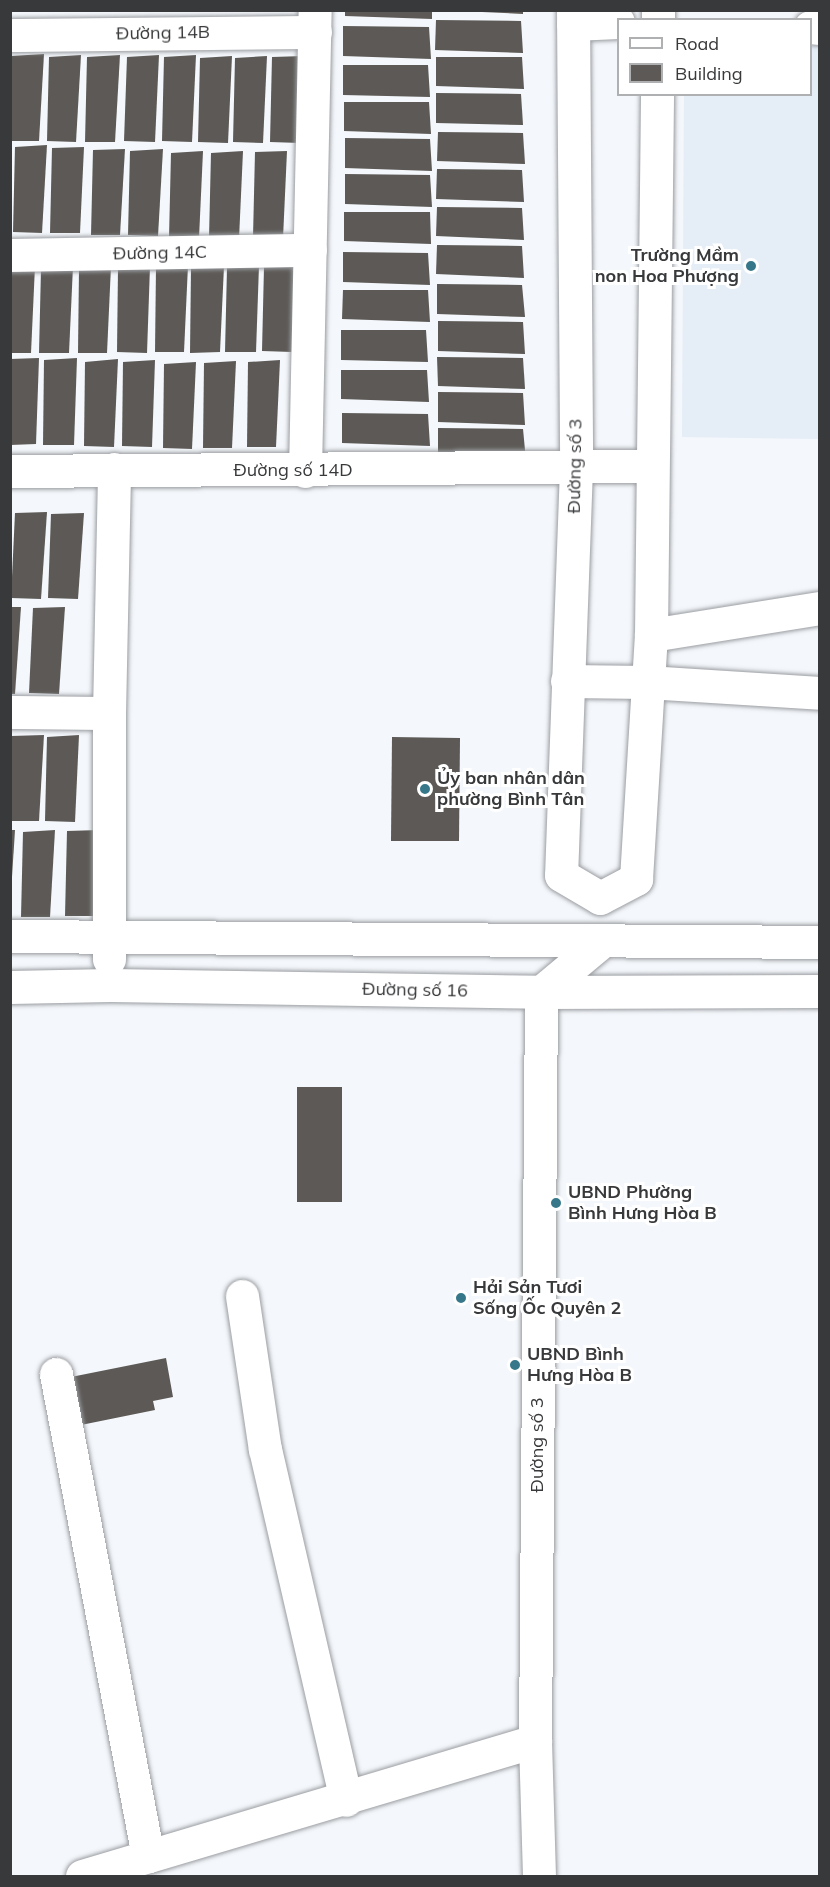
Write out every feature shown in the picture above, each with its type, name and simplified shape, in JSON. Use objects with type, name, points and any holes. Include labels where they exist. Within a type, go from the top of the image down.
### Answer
[{"type":"street","points":[[573,17],[617,22]]},
{"type":"street","name":"Đường số 3","points":[[573,17],[576,468],[561,875],[600,898]]},
{"type":"street","points":[[305,471],[315,21]]},
{"type":"street","name":"Đường 14B","points":[[10,35],[315,21]]},
{"type":"street","points":[[601,942],[600,898],[636,879],[651,636],[657,96]]},
{"type":"street","name":"Đường 14C","points":[[10,255],[310,250]]},
{"type":"street","name":"Đường số 14D","points":[[10,471],[114,469],[305,471],[652,466]]},
{"type":"street","points":[[110,985],[109,713],[114,469]]},
{"type":"street","points":[[651,636],[819,608]]},
{"type":"street","points":[[567,681],[647,682],[819,693]]},
{"type":"street","points":[[10,712],[109,713]]},
{"type":"street","points":[[10,936],[702,943],[819,942]]},
{"type":"street","points":[[361,940],[361,989]]},
{"type":"street","points":[[541,992],[601,942]]},
{"type":"street","points":[[702,943],[704,992]]},
{"type":"street","name":"Đường số 16","points":[[10,987],[110,985],[541,992],[819,991]]},
{"type":"street","name":"Đường số 3","points":[[539,1876],[535,1741],[541,992]]},
{"type":"street","points":[[242,1296],[265,1449],[346,1800]]},
{"type":"street","points":[[56,1374],[148,1856]]},
{"type":"street","points":[[82,1876],[346,1800],[535,1741]]},
{"type":"shaded area","name":"Trường Mầm non Hoa Phượng","points":[[812,46],[820,46],[819,439],[682,437],[684,96],[812,96]]},
{"type":"building","points":[[345,10],[432,10],[432,19],[345,16]]},
{"type":"building","points":[[482,10],[523,10],[523,14],[482,12]]},
{"type":"building","points":[[436,20],[521,21],[523,53],[435,50]]},
{"type":"building","points":[[343,26],[429,27],[431,59],[343,56]]},
{"type":"building","points":[[44,54],[39,141],[10,141],[11,56]]},
{"type":"building","points":[[81,55],[76,142],[47,141],[49,57]]},
{"type":"building","points":[[120,55],[115,142],[85,142],[87,57]]},
{"type":"building","points":[[159,55],[155,142],[124,141],[127,57]]},
{"type":"building","points":[[196,55],[192,142],[162,141],[164,57]]},
{"type":"building","points":[[232,56],[228,143],[198,142],[200,58]]},
{"type":"building","points":[[267,56],[263,143],[233,142],[235,58]]},
{"type":"building","points":[[304,56],[300,143],[270,142],[272,57]]},
{"type":"building","points":[[436,57],[522,57],[524,89],[436,86]]},
{"type":"building","points":[[343,65],[428,65],[430,97],[343,95]]},
{"type":"building","points":[[436,93],[521,94],[523,125],[436,123]]},
{"type":"building","points":[[344,102],[429,102],[431,134],[344,131]]},
{"type":"building","points":[[438,132],[523,133],[525,164],[437,161]]},
{"type":"building","points":[[345,138],[430,139],[432,171],[345,168]]},
{"type":"building","points":[[47,145],[42,233],[13,232],[15,147]]},
{"type":"building","points":[[84,147],[80,233],[50,233],[52,148]]},
{"type":"building","points":[[125,149],[120,235],[91,235],[93,150]]},
{"type":"building","points":[[163,149],[158,236],[128,235],[130,151]]},
{"type":"building","points":[[203,151],[199,238],[169,238],[171,153]]},
{"type":"building","points":[[243,151],[239,239],[209,238],[211,153]]},
{"type":"building","points":[[287,151],[283,238],[253,237],[255,152]]},
{"type":"building","points":[[437,169],[522,170],[524,202],[436,199]]},
{"type":"building","points":[[345,174],[430,175],[432,207],[345,204]]},
{"type":"building","points":[[437,207],[522,208],[524,240],[436,236]]},
{"type":"building","points":[[344,212],[430,212],[431,244],[344,241]]},
{"type":"building","points":[[437,245],[522,246],[524,278],[436,274]]},
{"type":"building","points":[[343,252],[428,253],[430,285],[343,282]]},
{"type":"building","points":[[188,265],[184,352],[155,352],[156,267]]},
{"type":"building","points":[[259,265],[256,352],[225,352],[227,268]]},
{"type":"building","points":[[296,265],[292,352],[262,351],[264,267]]},
{"type":"building","points":[[35,266],[31,353],[10,353],[10,268]]},
{"type":"building","points":[[73,266],[69,353],[39,353],[41,269]]},
{"type":"building","points":[[111,266],[107,353],[78,353],[79,269]]},
{"type":"building","points":[[150,266],[147,353],[117,352],[118,268]]},
{"type":"building","points":[[224,266],[220,352],[190,353],[191,268]]},
{"type":"building","points":[[437,284],[522,285],[525,317],[437,314]]},
{"type":"building","points":[[343,290],[428,290],[430,322],[342,319]]},
{"type":"building","points":[[438,321],[523,322],[525,354],[438,351]]},
{"type":"building","points":[[341,330],[426,330],[428,362],[341,360]]},
{"type":"building","points":[[437,357],[523,358],[525,389],[438,386]]},
{"type":"building","points":[[39,358],[36,444],[10,445],[10,359]]},
{"type":"building","points":[[77,358],[74,445],[43,445],[44,360]]},
{"type":"building","points":[[118,359],[114,447],[84,446],[85,362]]},
{"type":"building","points":[[155,360],[152,447],[122,446],[123,362]]},
{"type":"building","points":[[280,360],[276,447],[247,447],[248,362]]},
{"type":"building","points":[[236,361],[232,448],[203,448],[204,363]]},
{"type":"building","points":[[196,362],[192,449],[163,448],[164,364]]},
{"type":"building","points":[[341,370],[427,370],[429,402],[341,399]]},
{"type":"building","points":[[438,392],[523,393],[525,425],[438,422]]},
{"type":"building","points":[[342,413],[428,414],[430,446],[342,443]]},
{"type":"building","points":[[438,428],[523,429],[526,461],[438,458]]},
{"type":"building","points":[[47,512],[41,599],[11,598],[15,513]]},
{"type":"building","points":[[84,513],[78,599],[48,598],[51,514]]},
{"type":"building","points":[[10,607],[21,607],[15,694],[10,694]]},
{"type":"building","points":[[65,607],[59,694],[29,693],[33,608]]},
{"type":"building","points":[[44,735],[39,821],[10,821],[11,736]]},
{"type":"building","points":[[79,735],[75,822],[45,821],[47,737]]},
{"type":"building","name":"Ủy ban nhân dân phường Bình Tân","points":[[392,737],[460,738],[459,841],[391,841]]},
{"type":"building","points":[[10,830],[15,830],[12,877],[10,877]]},
{"type":"building","points":[[55,830],[50,917],[21,917],[23,832]]},
{"type":"building","points":[[99,830],[94,916],[65,916],[67,831]]},
{"type":"building","points":[[297,1087],[342,1087],[342,1202],[297,1202]]},
{"type":"building","points":[[166,1358],[173,1397],[153,1401],[155,1410],[76,1426],[66,1378]]},
{"type":"place","name":"Trường Mầm non Hoa Phượng","points":[[751,266]]},
{"type":"place","name":"Ủy ban nhân dân phường Bình Tân","points":[[425,789]]},
{"type":"place","name":"UBND Phường Bình Hưng Hòa B","points":[[556,1203]]},
{"type":"place","name":"Hải Sản Tươi Sống Ốc Quyên 2","points":[[461,1298]]},
{"type":"place","name":"UBND Bình Hưng Hòa B","points":[[515,1365]]}]
